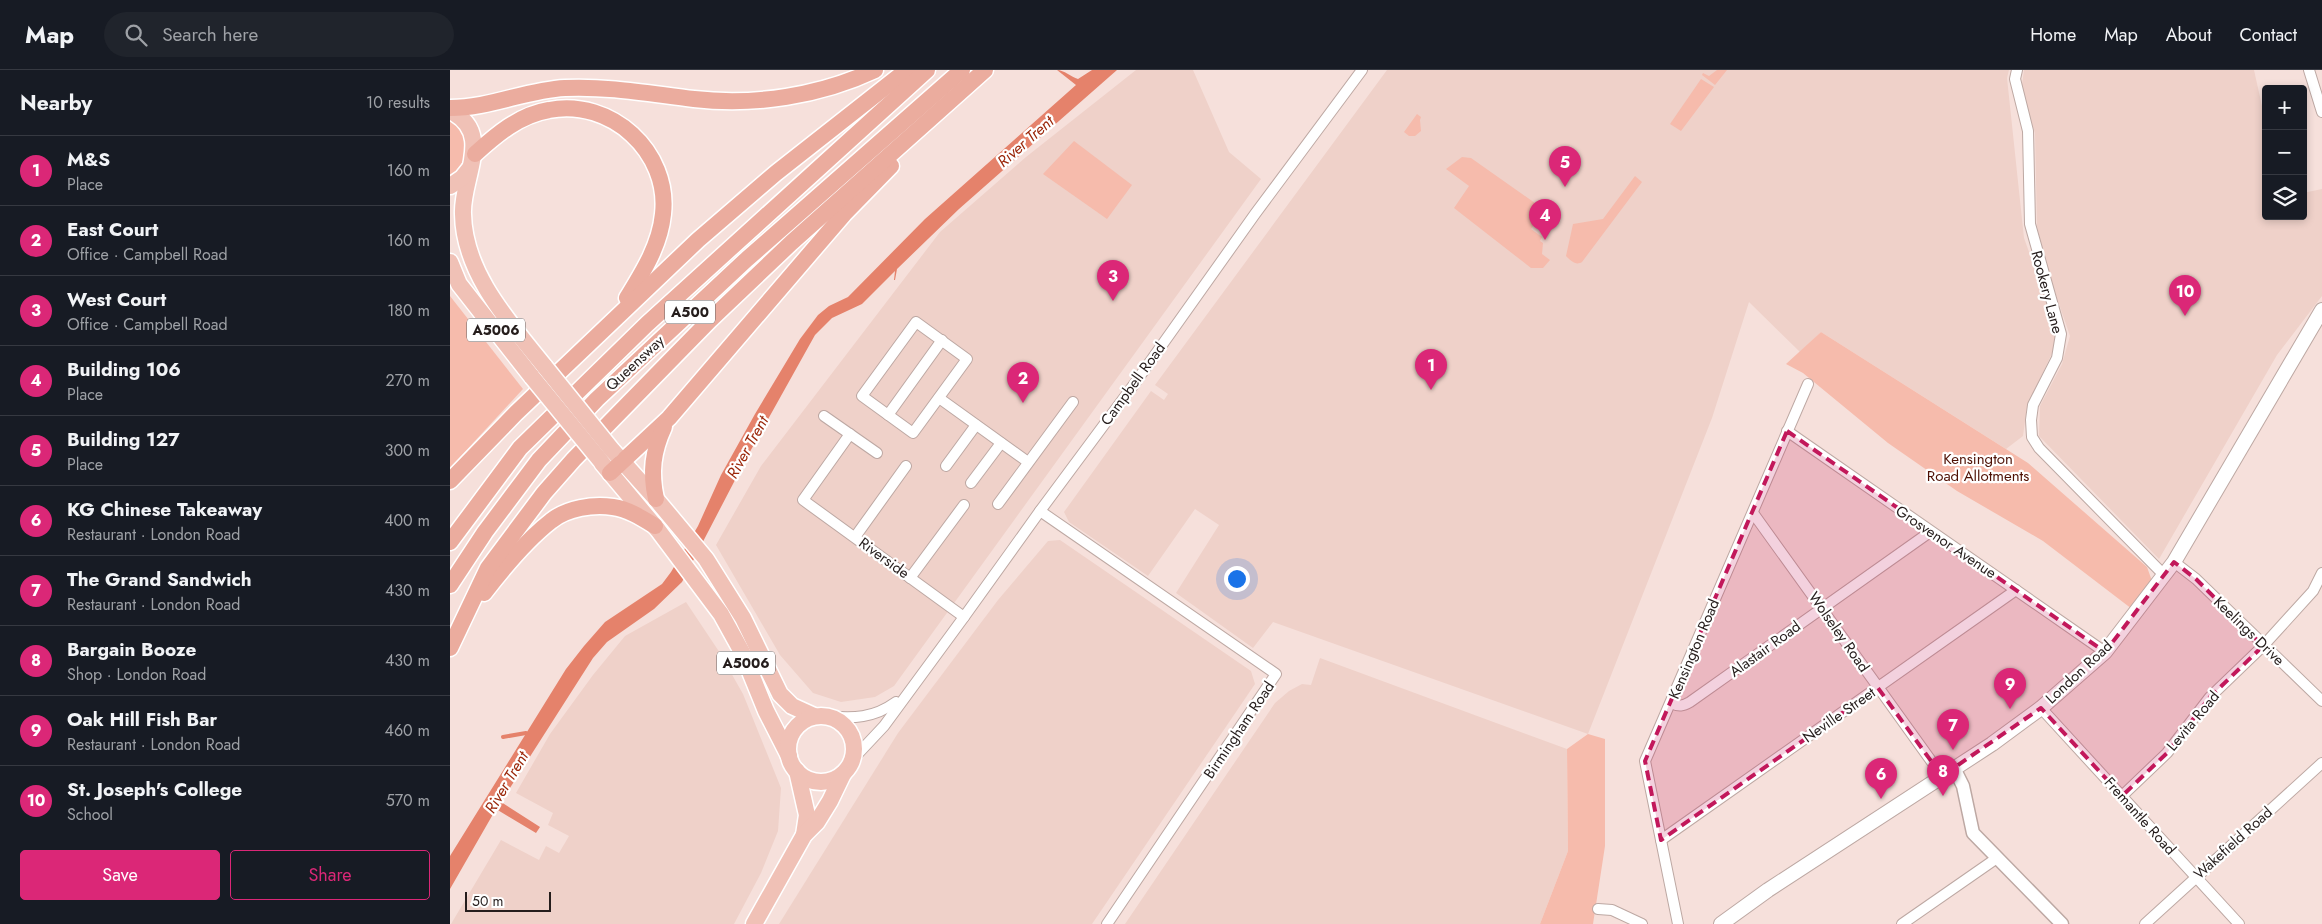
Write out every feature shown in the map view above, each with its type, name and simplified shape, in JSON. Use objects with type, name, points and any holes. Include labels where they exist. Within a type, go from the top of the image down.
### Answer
[{"type":"highway","points":[[450,110],[491,104],[533,92],[564,88],[617,89],[695,99],[756,100],[817,90],[875,70]]},
{"type":"highway","points":[[450,481],[613,318],[698,240],[776,172],[907,70]]},
{"type":"highway","name":"Queensway","points":[[450,542],[520,448],[647,324],[927,70]]},
{"type":"highway","name":"Queensway","points":[[450,585],[485,532],[539,460],[597,399],[747,258],[962,70]]},
{"type":"highway","points":[[611,457],[669,418],[844,214],[985,70]]},
{"type":"highway","points":[[450,648],[488,568],[544,493],[580,452],[710,320],[791,243],[985,70]]},
{"type":"highway","points":[[472,161],[502,129],[549,110],[591,111],[612,119],[646,148],[658,172],[662,189],[663,214],[654,249],[640,278],[613,318]]},
{"type":"highway","points":[[656,499],[652,484],[653,455],[669,418]]},
{"type":"highway","points":[[463,622],[502,571],[551,521],[561,515],[580,508],[613,507],[631,512],[656,528]]},
{"type":"main road","points":[[450,110],[464,120],[470,128],[474,143],[472,161],[462,178],[450,186]]},
{"type":"main road","name":"A5006","points":[[472,161],[462,213],[473,262],[485,287],[539,372]]},
{"type":"main road","name":"A5006","points":[[450,262],[459,284],[539,372],[611,457],[656,499],[706,560],[743,618],[780,694],[792,706],[821,716]]},
{"type":"main road","name":"London Road","points":[[1720,924],[1768,890],[1942,776],[1955,770],[2041,708],[2104,652],[2174,562],[2318,325],[2322,310]]},
{"type":"main road","name":"A5006","points":[[611,457],[610,473],[656,528],[725,621],[742,652],[766,711],[789,756]]},
{"type":"main road","points":[[754,924],[804,835],[817,822],[853,759],[854,748],[849,731],[841,722],[821,716],[806,720],[796,727],[790,736],[789,756],[797,771],[807,815],[804,835]]},
{"type":"main road","points":[[797,771],[810,780],[821,782],[835,779],[843,774]]},
{"type":"street","name":"Campbell Road","points":[[853,759],[884,726],[903,697],[964,617],[1135,383],[1255,214],[1362,70]]},
{"type":"street","name":"Rookery Lane","points":[[2017,70],[2015,79],[2028,131],[2030,224],[2061,334],[2057,358],[2034,405],[2031,420],[2032,437],[2039,448],[2165,576]]},
{"type":"street","points":[[2309,70],[2322,112]]},
{"type":"street","points":[[916,322],[967,359],[939,398],[913,433],[862,396],[916,322]]},
{"type":"street","points":[[888,415],[942,340]]},
{"type":"street","name":"Kensington Road","points":[[1678,924],[1645,761],[1808,384]]},
{"type":"street","points":[[939,398],[1028,462]]},
{"type":"street","points":[[998,504],[1073,402]]},
{"type":"street","points":[[824,416],[877,453]]},
{"type":"street","points":[[946,466],[976,425]]},
{"type":"street","name":"Grosvenor Avenue","points":[[1787,432],[2104,652]]},
{"type":"street","name":"Riverside","points":[[850,434],[803,500],[964,617]]},
{"type":"street","points":[[972,483],[1001,443]]},
{"type":"street","points":[[855,537],[906,466]]},
{"type":"street","points":[[910,578],[964,505]]},
{"type":"street","name":"Birmingham Road","points":[[1040,511],[1276,674],[1107,924]]},
{"type":"street","name":"Wolseley Road","points":[[1753,513],[1942,776]]},
{"type":"street","name":"Alastair Road","points":[[1671,703],[1684,706],[1930,532]]},
{"type":"street","name":"Keelings Drive","points":[[2174,562],[2196,579],[2322,701]]},
{"type":"street","name":"Levita Road","points":[[2122,796],[2167,753],[2210,697],[2264,646],[2313,591],[2322,573]]},
{"type":"street","name":"Neville Street","points":[[1661,840],[2016,590]]},
{"type":"street","name":"Campbell Road","points":[[821,716],[848,719],[867,717],[886,709],[903,697]]},
{"type":"street","name":"Fremantle Road","points":[[2041,708],[2239,924]]},
{"type":"street","name":"Wakefield Road","points":[[2145,924],[2322,763]]},
{"type":"street","points":[[1955,770],[1963,786],[1973,833],[2062,924]]},
{"type":"street","points":[[1902,924],[1997,858]]},
{"type":"street","points":[[1598,909],[1612,910],[1642,924]]},
{"type":"highlighted area","points":[[1787,431],[2105,652],[2174,562],[2196,579],[2263,646],[2210,697],[2167,753],[2122,796],[2041,708],[1942,776],[1878,688],[1661,840],[1645,761]]},
{"type":"shaded area","points":[[1136,70],[1193,70],[1229,152],[1261,179],[894,686],[875,697],[841,702],[813,693],[780,655],[716,545],[761,466],[940,232],[1026,157]]},
{"type":"shaded area","points":[[1387,70],[2009,70],[2007,78],[2024,238],[2057,330],[2053,351],[2027,407],[2023,436],[2006,449],[1821,332],[1800,352],[1749,302],[1712,418],[1588,734],[1273,622],[1253,648],[1176,593],[1219,525],[1195,509],[1148,576],[1069,522],[1064,512],[1151,391],[1164,400],[1168,394],[1155,385]]},
{"type":"shaded area","points":[[2024,70],[2254,70],[2262,106],[2262,220],[2307,220],[2307,192],[2322,189],[2322,296],[2277,355],[2159,559],[2039,436],[2040,406],[2062,364],[2070,336],[2046,266],[2037,226],[2035,133],[2021,92]]},
{"type":"shaded area","points":[[1060,540],[1251,671],[1255,684],[1092,924],[779,924],[898,733],[998,600],[1048,541]]},
{"type":"shaded area","points":[[686,602],[718,650],[743,694],[781,788],[778,831],[761,873],[734,924],[451,924],[501,840],[539,860],[546,846],[559,853],[569,836],[548,825],[553,813],[516,793],[550,734],[593,675],[625,636]]},
{"type":"shaded area","points":[[1320,658],[1567,749],[1568,851],[1540,924],[1125,924],[1275,703],[1289,691],[1302,684],[1311,685]]},
{"type":"green space","points":[[1717,70],[1727,70],[1715,85],[1702,75],[1703,73],[1709,76]]},
{"type":"green space","points":[[1701,79],[1714,87],[1681,131],[1670,124]]},
{"type":"green space","points":[[1417,114],[1421,117],[1421,131],[1415,136],[1409,136],[1404,132]]},
{"type":"green space","points":[[450,120],[463,132],[467,146],[465,158],[455,173],[450,176]]},
{"type":"green space","points":[[1074,141],[1132,185],[1107,219],[1043,174]]},
{"type":"green space","points":[[1462,157],[1471,158],[1545,210],[1531,229],[1542,237],[1540,241],[1543,243],[1542,254],[1550,260],[1543,268],[1531,268],[1454,208],[1469,186],[1446,169]]},
{"type":"green space","points":[[1635,176],[1642,182],[1582,262],[1576,263],[1572,261],[1566,256],[1573,224],[1603,219]]},
{"type":"green space","points":[[450,296],[523,389],[450,468]]},
{"type":"green space","name":"Kensington Road Allotments","points":[[1821,332],[2028,463],[2147,567],[2152,581],[2132,609],[2043,541],[1957,491],[1888,443],[1803,373],[1786,364]]},
{"type":"green space","points":[[1588,734],[1605,739],[1605,846],[1593,924],[1540,924],[1568,851],[1567,749]]},
{"type":"water","name":"River Trent","points":[[1057,70],[1078,79],[1092,70],[1117,70],[959,209],[897,269],[895,280],[895,271],[862,304],[832,318],[815,335],[747,457],[682,582],[654,609],[607,642],[593,658],[501,802],[540,827],[536,833],[496,809],[450,889],[450,856],[566,669],[605,622],[662,584],[671,572],[698,526],[721,475],[800,339],[818,315],[829,306],[848,297],[925,219],[1076,85]]},
{"type":"waterway","points":[[503,737],[526,733]]},
{"type":"place","name":"Building 127","points":[[1565,187]]},
{"type":"place","name":"Building 106","points":[[1545,240]]},
{"type":"place","name":"West Court","points":[[1113,301]]},
{"type":"place","name":"St. Joseph's College","points":[[2185,316]]},
{"type":"place","name":"M&S","points":[[1431,390]]},
{"type":"place","name":"East Court","points":[[1023,403]]},
{"type":"place","name":"Oak Hill Fish Bar","points":[[2010,709]]},
{"type":"place","name":"The Grand Sandwich","points":[[1953,750]]},
{"type":"place","name":"Bargain Booze","points":[[1943,796]]},
{"type":"place","name":"KG Chinese Takeaway","points":[[1881,799]]}]
